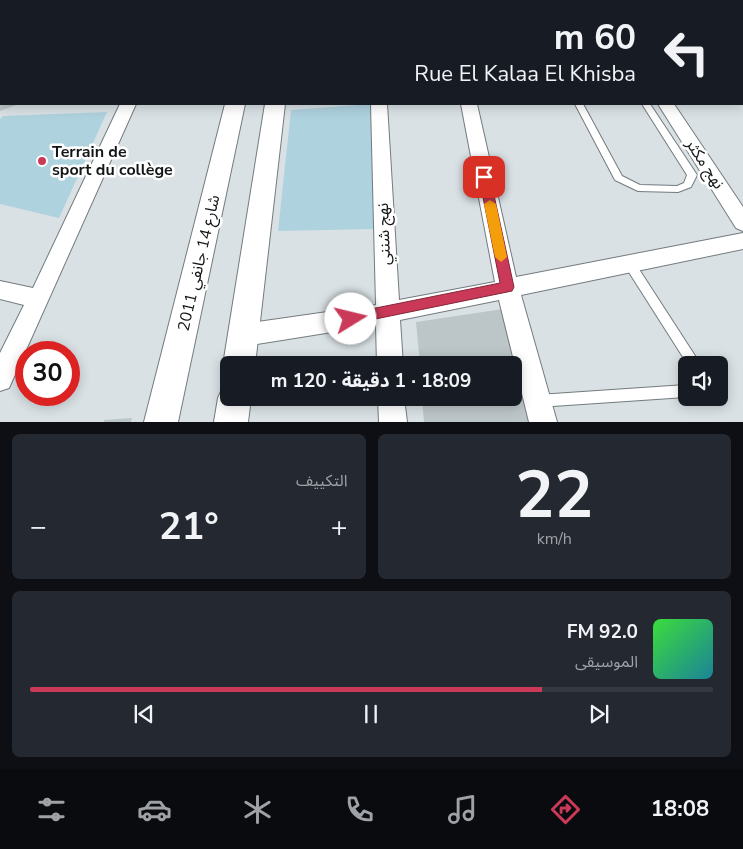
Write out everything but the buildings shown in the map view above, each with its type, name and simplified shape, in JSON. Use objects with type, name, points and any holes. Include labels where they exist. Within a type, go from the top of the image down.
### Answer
[{"type":"street","points":[[0,379],[39,299],[128,105]]},
{"type":"street","name":"شارع 14 جانفي 2011","points":[[161,422],[235,105]]},
{"type":"street","points":[[241,356],[275,105]]},
{"type":"street","name":"نهج شنني","points":[[379,105],[386,313],[389,356]]},
{"type":"street","points":[[469,105],[507,287],[541,411]]},
{"type":"street","name":"نهج مكثر","points":[[667,105],[743,224]]},
{"type":"street","points":[[244,336],[386,313],[507,287],[743,241]]},
{"type":"street","points":[[0,290],[39,299]]},
{"type":"street","points":[[231,422],[234,406]]},
{"type":"street","points":[[392,406],[393,422]]},
{"type":"lane","points":[[580,105],[618,178],[638,188],[678,189],[688,185],[692,175],[647,105]]},
{"type":"lane","points":[[629,263],[689,356]]},
{"type":"lane","points":[[541,411],[678,392]]},
{"type":"path","points":[[736,0],[743,0]]},
{"type":"shaded area","points":[[371,105],[374,229],[278,231],[291,110]]},
{"type":"shaded area","name":"Terrain de sport du collège","points":[[107,112],[59,218],[0,204],[0,119],[3,116]]},
{"type":"slow traffic","points":[[490,204],[501,257]]},
{"type":"place","name":"Terrain de sport du collège","points":[[42,161]]},
{"type":"route","points":[[351,319],[507,287],[484,177]]}]
